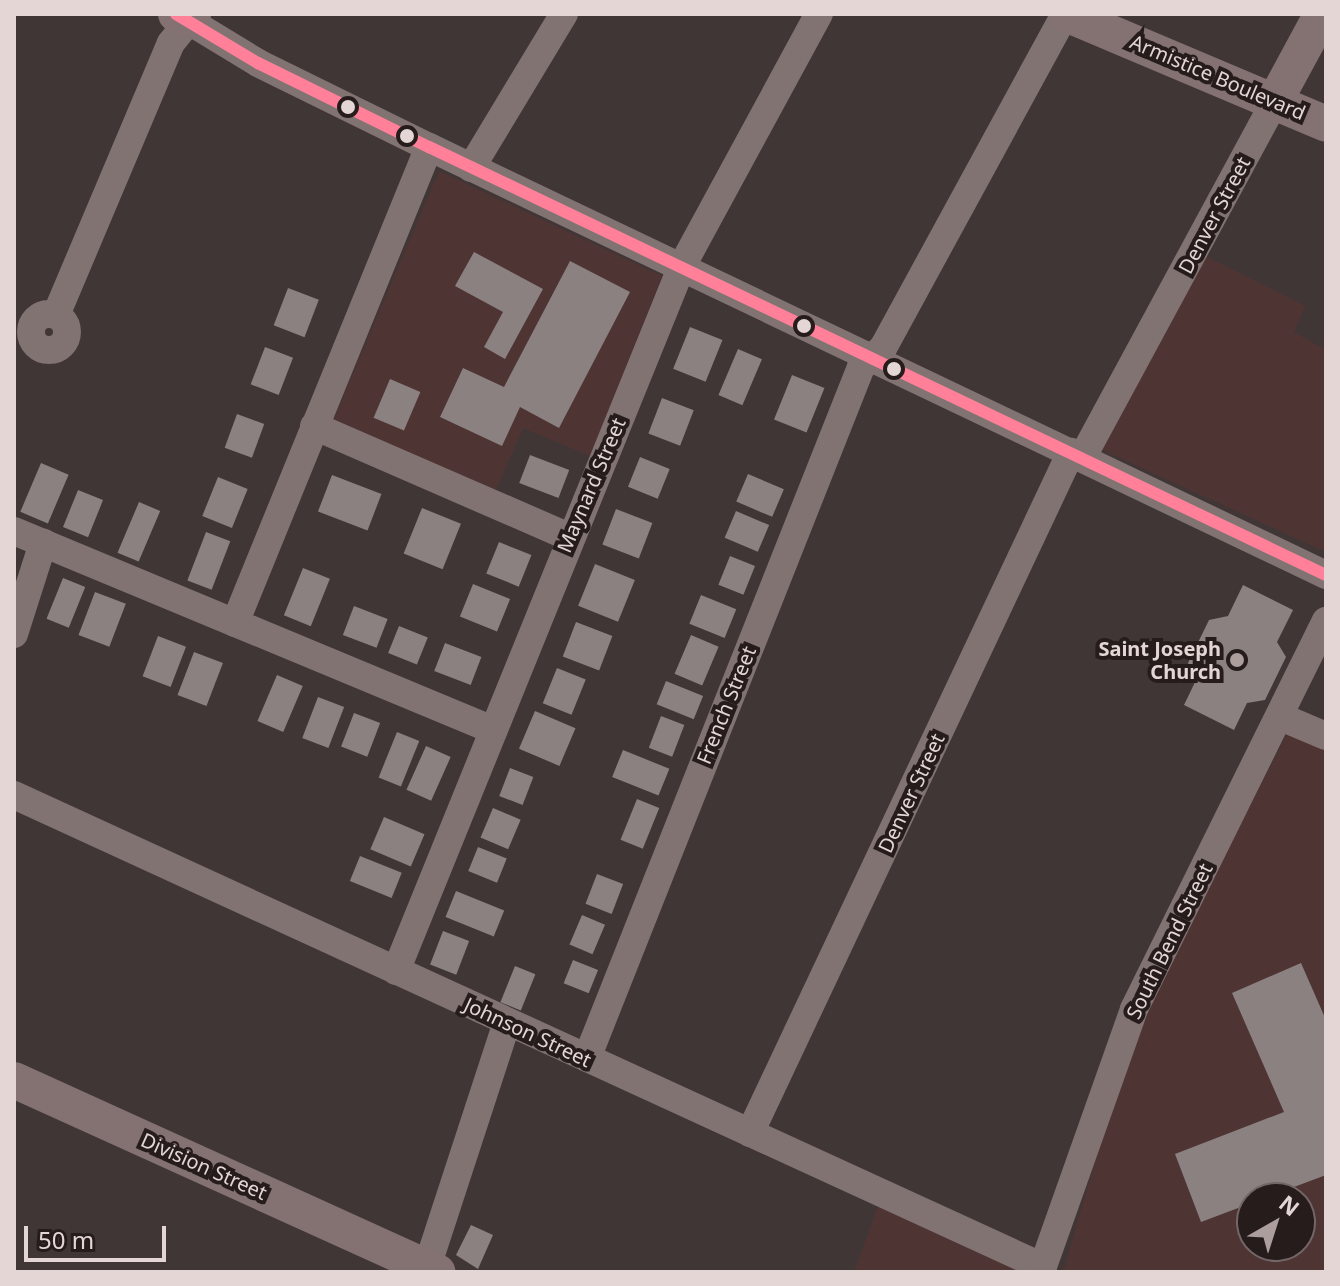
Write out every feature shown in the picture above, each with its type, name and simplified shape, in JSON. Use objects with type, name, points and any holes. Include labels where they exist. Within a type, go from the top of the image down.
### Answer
[{"type":"main road","name":"Armistice Boulevard","points":[[1065,14],[1276,99],[1326,124]]},
{"type":"main road","name":"Denver Street","points":[[1276,99],[1322,14]]},
{"type":"main road","name":"Division Street","points":[[14,1080],[385,1262],[432,1270]]},
{"type":"street","points":[[471,168],[564,14]]},
{"type":"street","name":"Maynard Street","points":[[396,971],[569,537],[682,266],[819,14]]},
{"type":"street","name":"French Street","points":[[587,1058],[861,367],[873,357],[1065,14]]},
{"type":"street","points":[[56,315],[171,43],[186,16],[258,63],[471,168],[1326,575]]},
{"type":"street","name":"Denver Street","points":[[750,1133],[1077,455],[1276,99]]},
{"type":"street","points":[[235,623],[429,147]]},
{"type":"street","points":[[314,426],[569,537]]},
{"type":"street","points":[[14,531],[493,730]]},
{"type":"street","points":[[14,634],[43,543]]},
{"type":"street","name":"South Bend Street","points":[[1042,1270],[1134,1009],[1326,621]]},
{"type":"street","points":[[1281,717],[1326,736]]},
{"type":"street","name":"Johnson Street","points":[[14,795],[1042,1270]]},
{"type":"street","points":[[432,1270],[507,1022]]},
{"type":"shaded area","points":[[439,171],[662,276],[590,456],[523,428],[496,490],[333,421]]},
{"type":"shaded area","points":[[1202,254],[1305,306],[1294,332],[1326,350],[1326,552],[1100,449]]},
{"type":"shaded area","points":[[1289,730],[1326,745],[1326,1272],[1063,1272],[1114,1097],[1163,977]]},
{"type":"shaded area","points":[[880,1200],[1041,1272],[854,1272]]},
{"type":"building","points":[[474,252],[543,289],[505,359],[484,347],[503,312],[455,286]]},
{"type":"building","points":[[570,261],[630,292],[559,428],[520,407],[502,446],[440,417],[463,368],[504,387]]},
{"type":"building","points":[[288,288],[319,300],[304,337],[274,325]]},
{"type":"building","points":[[690,327],[722,340],[706,382],[673,369]]},
{"type":"building","points":[[265,347],[293,358],[279,395],[251,384]]},
{"type":"building","points":[[738,349],[762,359],[742,405],[718,395]]},
{"type":"building","points":[[792,375],[824,388],[806,433],[774,420]]},
{"type":"building","points":[[390,379],[420,392],[404,431],[374,418]]},
{"type":"building","points":[[662,398],[694,410],[680,446],[648,433]]},
{"type":"building","points":[[237,414],[264,424],[252,458],[225,448]]},
{"type":"building","points":[[530,455],[569,470],[558,498],[519,483]]},
{"type":"building","points":[[640,457],[670,469],[658,499],[628,487]]},
{"type":"building","points":[[41,463],[69,475],[48,524],[20,512]]},
{"type":"building","points":[[748,474],[784,489],[772,517],[736,502]]},
{"type":"building","points":[[332,475],[381,494],[368,530],[318,511]]},
{"type":"building","points":[[218,477],[248,489],[232,528],[202,516]]},
{"type":"building","points":[[78,490],[103,500],[88,537],[63,527]]},
{"type":"building","points":[[139,502],[160,511],[139,562],[118,553]]},
{"type":"building","points":[[422,508],[461,524],[443,569],[404,553]]},
{"type":"building","points":[[616,509],[652,523],[639,558],[602,544]]},
{"type":"building","points":[[736,511],[769,525],[758,552],[725,538]]},
{"type":"building","points":[[206,532],[230,541],[212,590],[187,581]]},
{"type":"building","points":[[499,542],[531,555],[519,587],[486,574]]},
{"type":"building","points":[[730,556],[755,566],[743,595],[718,585]]},
{"type":"building","points":[[595,564],[635,580],[618,622],[578,606]]},
{"type":"building","points":[[303,568],[330,579],[311,626],[284,615]]},
{"type":"building","points":[[63,578],[85,587],[69,628],[47,619]]},
{"type":"building","points":[[473,584],[510,599],[497,631],[460,616]]},
{"type":"building","name":"Saint Joseph Church","points":[[1243,585],[1293,610],[1277,642],[1286,657],[1265,700],[1247,703],[1234,730],[1184,705],[1197,678],[1188,663],[1209,620],[1228,616]]},
{"type":"building","points":[[95,592],[126,604],[109,647],[79,635]]},
{"type":"building","points":[[701,595],[736,609],[725,638],[689,624]]},
{"type":"building","points":[[354,606],[388,619],[376,648],[343,635]]},
{"type":"building","points":[[576,622],[612,636],[599,671],[563,657]]},
{"type":"building","points":[[399,626],[428,638],[417,665],[388,653]]},
{"type":"building","points":[[691,635],[719,647],[702,685],[675,674]]},
{"type":"building","points":[[158,636],[186,647],[171,687],[143,676]]},
{"type":"building","points":[[445,643],[481,657],[471,685],[434,671]]},
{"type":"building","points":[[194,652],[223,663],[206,706],[178,695]]},
{"type":"building","points":[[557,668],[586,680],[572,715],[543,703]]},
{"type":"building","points":[[277,675],[303,686],[283,732],[257,721]]},
{"type":"building","points":[[666,681],[703,696],[694,719],[657,704]]},
{"type":"building","points":[[318,697],[344,707],[328,748],[302,738]]},
{"type":"building","points":[[535,711],[576,728],[559,766],[519,749]]},
{"type":"building","points":[[354,713],[380,723],[367,757],[341,747]]},
{"type":"building","points":[[661,716],[684,725],[672,757],[649,748]]},
{"type":"building","points":[[397,732],[419,741],[401,786],[379,777]]},
{"type":"building","points":[[426,746],[451,757],[431,801],[406,790]]},
{"type":"building","points":[[623,750],[669,769],[658,796],[612,777]]},
{"type":"building","points":[[510,768],[533,777],[523,805],[499,796]]},
{"type":"building","points":[[637,799],[659,808],[643,849],[621,840]]},
{"type":"building","points":[[493,808],[521,820],[508,849],[480,837]]},
{"type":"building","points":[[384,817],[425,834],[411,866],[370,849]]},
{"type":"building","points":[[478,847],[507,859],[497,883],[468,871]]},
{"type":"building","points":[[360,856],[402,873],[392,898],[350,881]]},
{"type":"building","points":[[597,874],[623,884],[612,914],[586,904]]},
{"type":"building","points":[[456,891],[504,910],[494,936],[446,917]]},
{"type":"building","points":[[582,915],[605,925],[593,954],[569,944]]},
{"type":"building","points":[[443,931],[469,941],[456,975],[430,965]]},
{"type":"building","points":[[573,960],[598,970],[589,993],[564,983]]},
{"type":"building","points":[[1301,963],[1326,1020],[1326,1175],[1307,1182],[1236,1182],[1236,1209],[1201,1222],[1175,1154],[1284,1112],[1232,993]]},
{"type":"building","points":[[515,966],[535,974],[521,1010],[500,1002]]},
{"type":"building","points":[[471,1225],[493,1235],[478,1269],[456,1255]]},
{"type":"transit line","points":[[176,14],[258,63],[429,147],[1326,575]]},
{"type":"place","name":"Saint Joseph Church","points":[[1237,660]]}]
